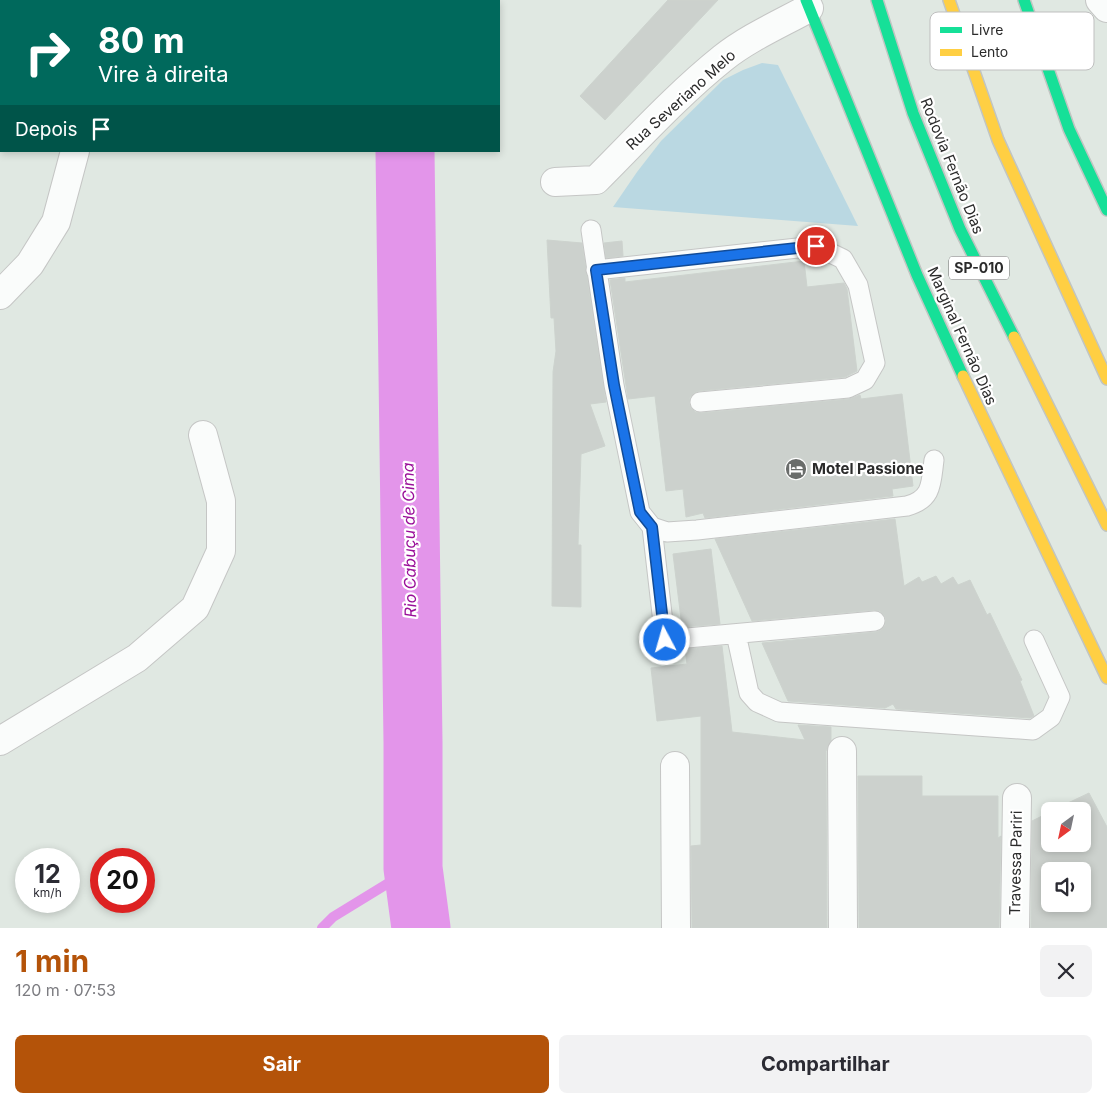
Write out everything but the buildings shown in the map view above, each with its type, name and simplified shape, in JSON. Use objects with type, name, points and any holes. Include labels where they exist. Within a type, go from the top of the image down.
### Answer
[{"type":"highway","name":"Rodovia Fernão Dias","points":[[877,0],[913,113],[960,229],[1107,525]]},
{"type":"highway","points":[[949,0],[953,12]]},
{"type":"highway","points":[[1024,0],[1028,12]]},
{"type":"highway","name":"Marginal Fernão Dias","points":[[807,4],[917,275],[981,416],[1107,678]]},
{"type":"highway","points":[[974,70],[998,140],[1107,379]]},
{"type":"highway","points":[[1049,70],[1069,128],[1107,210]]},
{"type":"street","points":[[1100,0],[1107,8]]},
{"type":"street","name":"Rua Severiano Melo","points":[[555,182],[596,180],[678,99],[724,58],[807,4]]},
{"type":"street","points":[[0,295],[30,264],[56,222],[75,152]]},
{"type":"street","points":[[0,741],[137,658],[195,608],[221,551],[221,501],[203,435]]},
{"type":"street","points":[[842,751],[843,928]]},
{"type":"street","points":[[675,766],[676,928]]},
{"type":"street","name":"Travessa Pariri","points":[[1015,928],[1017,798]]},
{"type":"lane","points":[[591,230],[614,385],[640,512],[652,527],[665,640],[875,621]]},
{"type":"lane","points":[[596,270],[816,246],[843,259],[858,285],[875,363],[865,380],[848,388],[700,402]]},
{"type":"lane","points":[[652,527],[667,532],[697,530],[908,506],[919,503],[928,494],[931,486],[934,460]]},
{"type":"lane","points":[[736,634],[749,693],[757,702],[779,712],[1033,730],[1051,718],[1060,698],[1034,640]]},
{"type":"shaded area","points":[[762,63],[778,65],[858,226],[613,207],[661,141],[723,80]]},
{"type":"waterway","name":"Rio Cabuçu de Cima","points":[[405,152],[413,868],[421,928]]},
{"type":"waterway","points":[[322,928],[333,917],[413,868]]},
{"type":"traffic: fast","points":[[806,0],[917,275],[963,376]]},
{"type":"traffic: fast","points":[[877,0],[913,113],[960,229],[1014,337]]},
{"type":"traffic: fast","points":[[1024,0],[1028,12]]},
{"type":"traffic: fast","points":[[1048,70],[1069,129],[1107,210]]},
{"type":"traffic: slow","points":[[949,0],[953,12]]},
{"type":"traffic: slow","points":[[974,70],[998,140],[1107,379]]},
{"type":"traffic: slow","points":[[1014,337],[1107,525]]},
{"type":"traffic: slow","points":[[963,376],[1107,678]]},
{"type":"place","name":"Motel Passione","points":[[796,469]]},
{"type":"route","points":[[665,640],[652,527],[640,512],[614,385],[596,270],[816,246]]}]
